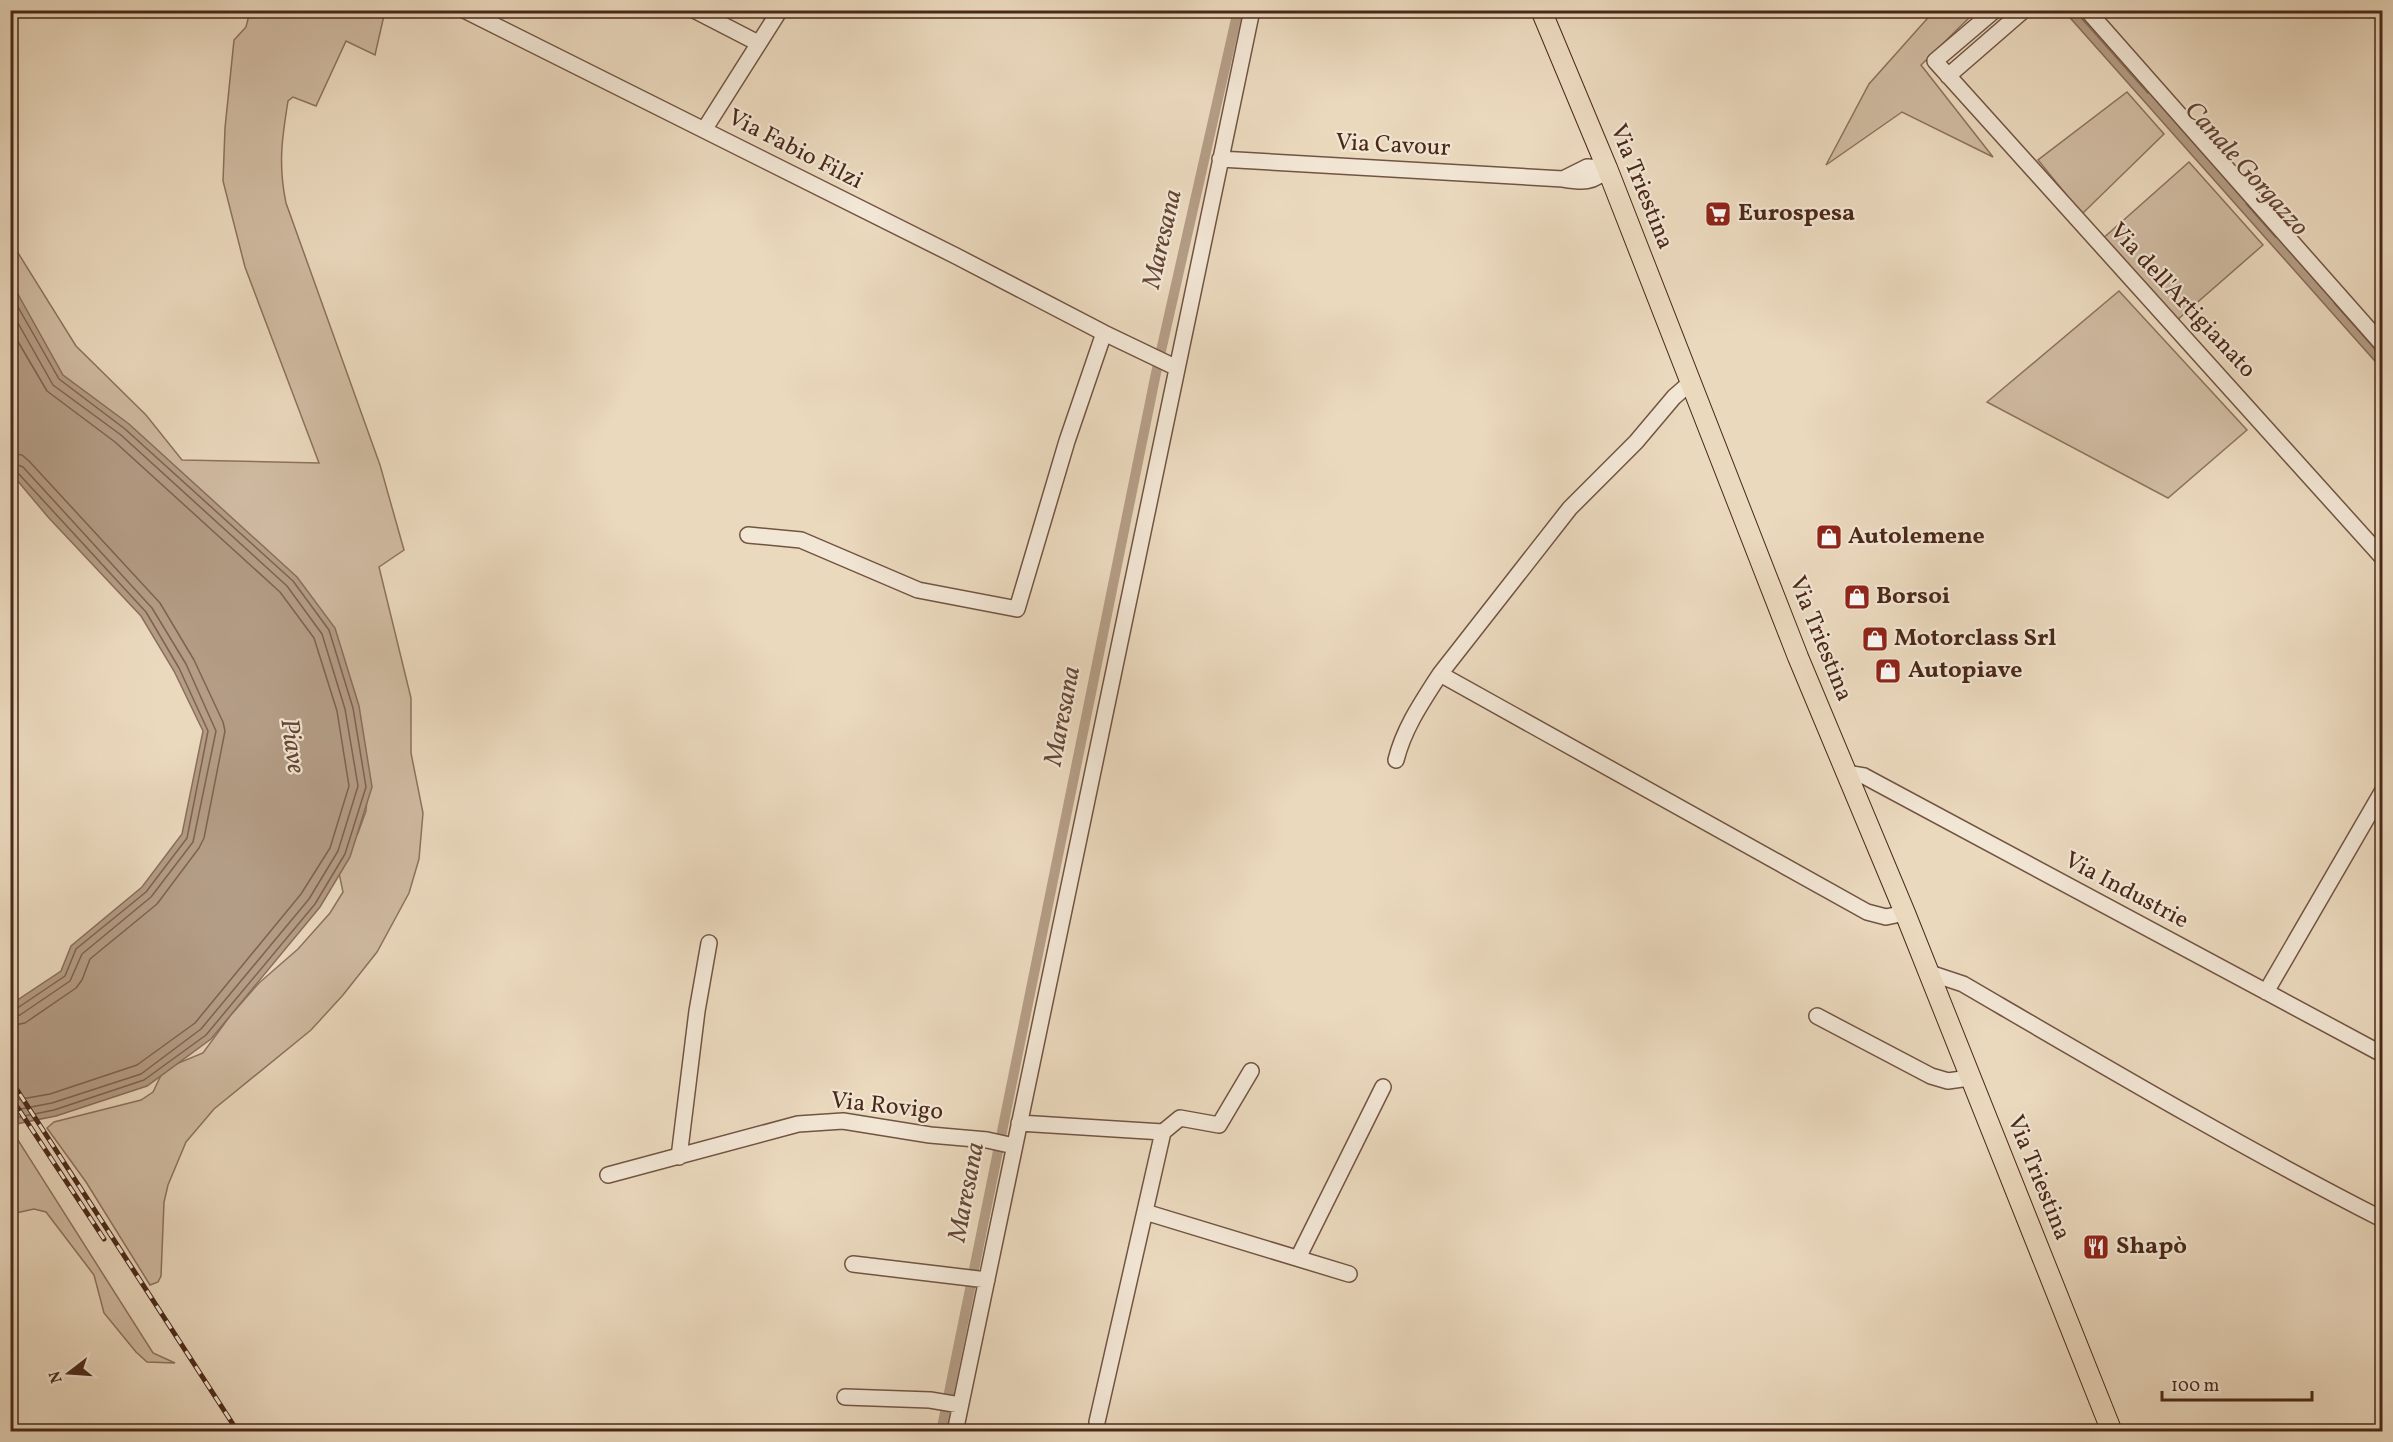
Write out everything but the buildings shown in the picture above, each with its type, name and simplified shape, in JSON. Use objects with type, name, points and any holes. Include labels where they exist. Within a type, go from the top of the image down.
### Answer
[{"type":"main road","name":"Via Triestina","points":[[1541,10],[2112,1431]]},
{"type":"street","name":"Via Fabio Filzi","points":[[464,10],[967,261],[1104,333],[1174,366]]},
{"type":"street","points":[[694,10],[758,43]]},
{"type":"street","points":[[704,130],[780,10]]},
{"type":"street","points":[[955,1431],[958,1404],[1011,1145],[1019,1123],[1174,366],[1251,10]]},
{"type":"street","name":"Via dell'Artigianato","points":[[1995,10],[1935,61],[2382,556]]},
{"type":"street","points":[[1948,76],[2024,10]]},
{"type":"street","points":[[2087,10],[2382,344]]},
{"type":"street","name":"Via Cavour","points":[[1220,159],[1563,179],[1587,167],[1606,168]]},
{"type":"street","points":[[748,536],[801,540],[918,590],[1017,609],[1067,441],[1104,333]]},
{"type":"street","points":[[1396,760],[1401,740],[1410,722],[1440,674],[1570,508],[1636,442],[1674,397],[1690,383]]},
{"type":"street","points":[[1440,674],[1867,912],[1886,917],[1905,913]]},
{"type":"street","name":"Via Industrie","points":[[1846,773],[1864,776],[2382,1054]]},
{"type":"street","points":[[2266,992],[2382,792]]},
{"type":"street","points":[[678,1157],[697,1011],[709,944]]},
{"type":"street","points":[[1927,972],[1963,984],[2290,1172],[2382,1219]]},
{"type":"street","points":[[1817,1016],[1931,1076],[1948,1081],[1969,1078]]},
{"type":"street","points":[[1097,1422],[1163,1132],[1180,1118],[1219,1125],[1251,1071]]},
{"type":"street","points":[[1298,1258],[1383,1087]]},
{"type":"street","name":"Via Rovigo","points":[[608,1175],[788,1126],[843,1121],[1011,1145]]},
{"type":"street","points":[[1019,1123],[1163,1132]]},
{"type":"street","points":[[1145,1212],[1349,1274]]},
{"type":"street","points":[[854,1264],[984,1279]]},
{"type":"street","points":[[845,1397],[930,1400],[958,1404]]},
{"type":"shaded area","points":[[250,11],[385,11],[375,55],[346,41],[316,106],[293,97],[288,101],[283,140],[282,176],[286,203],[380,465],[404,550],[379,567],[411,698],[411,753],[423,813],[419,859],[409,893],[377,952],[343,995],[311,1030],[214,1109],[186,1142],[168,1185],[164,1202],[161,1276],[158,1282],[150,1285],[86,1182],[47,1128],[54,1122],[141,1100],[153,1092],[164,1069],[203,1053],[230,1016],[259,983],[298,949],[330,913],[343,892],[339,873],[345,853],[358,833],[366,811],[368,783],[74,406],[11,290],[10,240],[76,346],[146,415],[182,460],[319,463],[245,267],[223,181],[225,128],[234,40],[246,27]]},
{"type":"shaded area","points":[[1934,11],[1976,11],[1921,65],[1993,157],[1902,112],[1826,165],[1869,84]]},
{"type":"shaded area","points":[[2127,92],[2164,134],[2082,214],[2038,160]]},
{"type":"shaded area","points":[[2189,162],[2263,245],[2176,321],[2100,241]]},
{"type":"shaded area","points":[[2119,291],[2247,430],[2168,498],[1987,402]]},
{"type":"shaded area","points":[[10,1135],[18,1140],[153,1353],[175,1363],[147,1362],[136,1352],[104,1313],[94,1275],[46,1212],[34,1209],[11,1214]]},
{"type":"water","points":[[2064,11],[2075,11],[2382,357],[2382,369]]},
{"type":"water","name":"Piave","points":[[10,280],[63,375],[129,424],[297,577],[335,628],[359,706],[372,787],[350,857],[320,907],[211,1039],[147,1086],[56,1116],[11,1125],[11,1009],[13,1003],[61,971],[71,946],[142,887],[182,834],[203,731],[174,671],[141,616],[48,517],[11,473]]},
{"type":"waterway","name":"Maresana","points":[[941,1432],[1156,373],[1238,10]]},
{"type":"waterway","name":"Canale Gorgazzo","points":[[2152,97],[2244,199]]},
{"type":"waterway","name":"Canale Gorgazzo","points":[[2280,240],[2331,299]]},
{"type":"railway","points":[[10,1079],[238,1432]]},
{"type":"railway","points":[[10,1096],[104,1239]]},
{"type":"place","name":"Eurospesa","points":[[1718,214]]},
{"type":"place","name":"Autolemene","points":[[1829,537]]},
{"type":"place","name":"Borsoi","points":[[1857,597]]},
{"type":"place","name":"Motorclass Srl","points":[[1875,639]]},
{"type":"place","name":"Autopiave","points":[[1888,671]]},
{"type":"place","name":"Shapò","points":[[2096,1247]]}]
